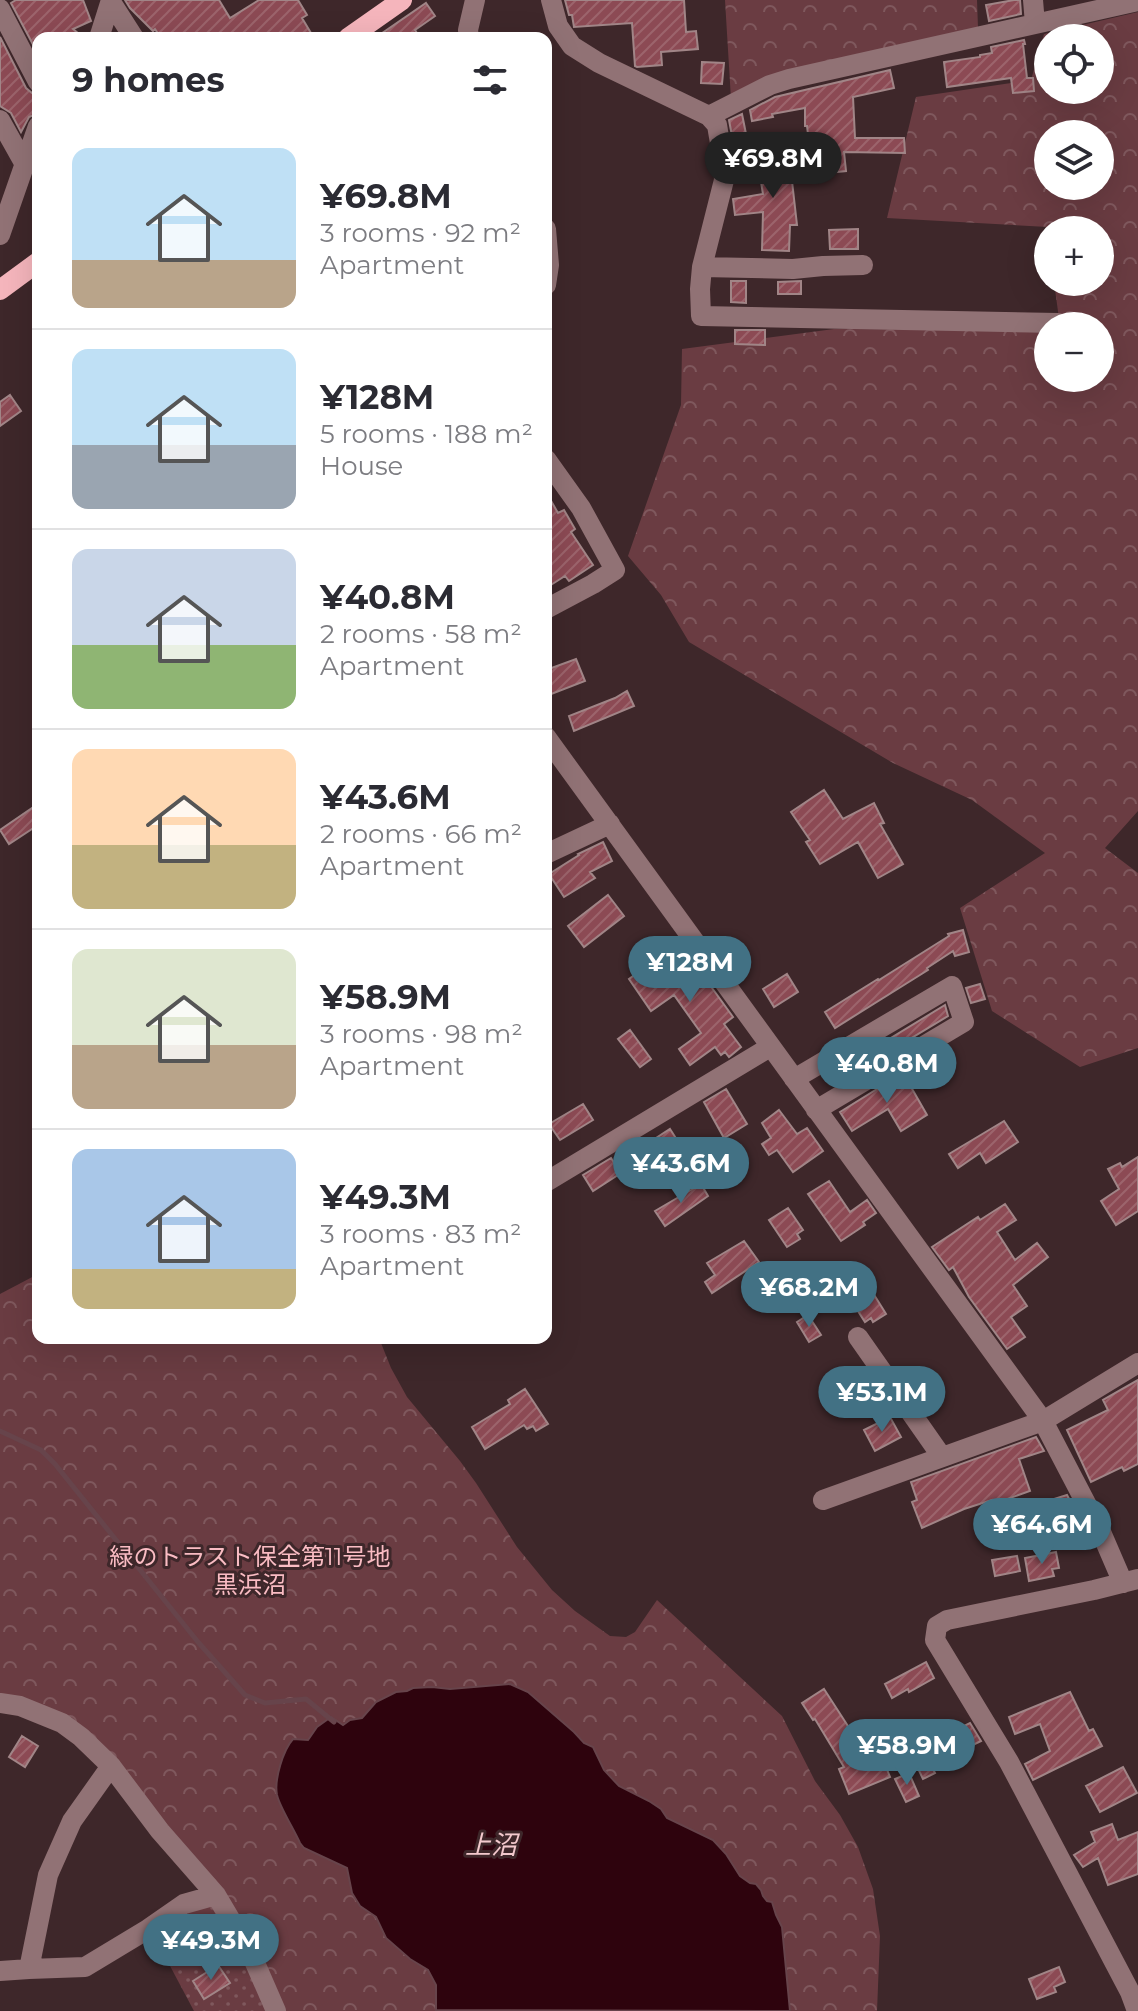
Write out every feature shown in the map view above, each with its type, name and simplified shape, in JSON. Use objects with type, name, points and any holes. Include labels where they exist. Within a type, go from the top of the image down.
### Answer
[{"type":"main road","points":[[357,32],[402,0]]},
{"type":"main road","points":[[0,290],[32,266]]},
{"type":"street","points":[[468,32],[475,0]]},
{"type":"street","points":[[551,0],[558,26],[572,46],[599,63],[709,116],[717,125],[724,180],[702,267],[701,316],[1034,323]]},
{"type":"street","points":[[1033,0],[1035,24],[1138,1]]},
{"type":"street","points":[[101,32],[111,1]]},
{"type":"street","points":[[111,1],[130,32]]},
{"type":"street","points":[[0,9],[32,70]]},
{"type":"street","points":[[709,116],[770,85],[789,79],[1034,24]]},
{"type":"street","points":[[0,120],[24,163]]},
{"type":"street","points":[[0,235],[32,142]]},
{"type":"street","points":[[702,267],[793,269],[863,265]]},
{"type":"street","points":[[552,467],[581,508],[615,570],[552,606]]},
{"type":"street","points":[[552,745],[1043,1421],[1101,1532],[1131,1581],[947,1620],[937,1626],[935,1640],[1009,1762],[1135,1996]]},
{"type":"street","points":[[552,851],[610,824]]},
{"type":"street","points":[[794,1079],[952,986],[964,1022],[816,1110]]},
{"type":"street","points":[[552,1178],[770,1047]]},
{"type":"street","points":[[858,1337],[942,1457]]},
{"type":"street","points":[[823,1500],[1043,1421],[1138,1363]]},
{"type":"street","points":[[0,1703],[20,1706],[62,1723],[111,1766],[160,1831],[216,1895],[252,1956],[276,2011]]},
{"type":"street","points":[[29,1969],[48,1875],[72,1821],[111,1766]]},
{"type":"street","points":[[0,1971],[85,1967],[184,1904],[216,1895]]},
{"type":"green space","points":[[725,0],[977,0],[978,28],[731,99]]},
{"type":"green space","points":[[1138,12],[1138,811],[1105,848],[1138,873],[1138,1048],[1080,1067],[992,1011],[960,908],[1045,853],[972,800],[893,763],[689,642],[661,595],[628,556],[681,405],[682,349],[834,329],[1034,330],[1034,392],[1114,392],[1114,312],[1058,312],[1056,296],[1114,296],[1114,216],[1034,216],[1034,226],[887,218],[916,97],[1031,80],[1034,69],[1034,104],[1114,104],[1114,24],[1087,24]]},
{"type":"green space","name":"緑のトラスト保全第11号地 黒浜沼","points":[[32,1277],[32,1344],[381,1344],[407,1397],[460,1461],[517,1547],[552,1590],[610,1636],[626,1637],[635,1632],[657,1600],[782,1716],[815,1781],[858,1847],[873,1889],[880,1936],[877,2011],[283,2011],[120,1767],[0,1698],[0,1294]]},
{"type":"green space","points":[[211,1901],[271,2011],[194,2011],[152,1932]]},
{"type":"water","name":"上沼","points":[[510,1684],[528,1692],[584,1743],[593,1747],[604,1770],[619,1786],[661,1809],[667,1818],[713,1840],[740,1876],[756,1884],[767,1901],[772,1902],[782,1927],[790,2011],[436,2010],[436,1985],[428,1970],[386,1938],[376,1917],[360,1906],[352,1893],[347,1868],[304,1848],[300,1843],[279,1800],[276,1789],[278,1774],[293,1739],[308,1740],[317,1727],[331,1717],[343,1725],[362,1718],[376,1702],[413,1688],[450,1689]]},
{"type":"building","points":[[16,0],[83,0],[91,21],[73,29],[77,32],[32,32],[32,43],[11,3]]},
{"type":"building","points":[[125,0],[219,0],[230,18],[259,0],[298,0],[307,15],[302,18],[310,32],[157,32]]},
{"type":"building","points":[[565,0],[684,0],[686,32],[696,31],[698,49],[661,52],[662,65],[637,67],[632,23],[574,27]]},
{"type":"building","points":[[1020,0],[1021,14],[989,21],[986,5]]},
{"type":"building","points":[[426,3],[435,16],[416,32],[384,32]]},
{"type":"building","points":[[0,37],[26,88],[32,93],[32,116],[21,132],[11,113],[0,106]]},
{"type":"building","points":[[1024,40],[1027,78],[1033,78],[1034,91],[1013,93],[1011,78],[947,87],[944,62],[980,57],[992,53],[991,47]]},
{"type":"building","points":[[702,62],[724,63],[722,84],[701,83]]},
{"type":"building","points":[[890,70],[894,88],[853,97],[855,138],[904,138],[905,153],[844,152],[846,171],[818,174],[816,150],[810,151],[805,126],[805,108],[752,121],[750,110],[775,97]]},
{"type":"building","points":[[742,114],[746,134],[732,136],[729,120]]},
{"type":"building","points":[[782,147],[784,156],[789,155],[797,225],[790,225],[789,251],[762,250],[763,212],[735,215],[733,199],[763,194],[756,151]]},
{"type":"building","points":[[858,229],[858,249],[830,249],[829,230]]},
{"type":"building","points":[[731,281],[746,281],[746,303],[731,302]]},
{"type":"building","points":[[801,281],[801,294],[778,294],[778,282]]},
{"type":"building","points":[[735,330],[765,330],[765,345],[735,344]]},
{"type":"building","points":[[10,395],[21,411],[0,426],[0,402]]},
{"type":"building","points":[[552,502],[558,513],[564,510],[575,529],[571,532],[593,565],[569,581],[565,576],[552,584]]},
{"type":"building","points":[[576,659],[585,681],[552,694],[552,668]]},
{"type":"building","points":[[627,691],[634,706],[574,731],[569,716]]},
{"type":"building","points":[[824,790],[843,819],[874,803],[884,823],[880,824],[903,864],[878,878],[858,842],[820,864],[806,842],[810,840],[791,812]]},
{"type":"building","points":[[32,808],[32,829],[9,844],[0,830]]},
{"type":"building","points":[[603,842],[612,861],[590,872],[595,878],[564,897],[552,879],[552,872]]},
{"type":"building","points":[[608,895],[624,916],[584,947],[568,926]]},
{"type":"building","points":[[963,930],[969,952],[955,956],[953,951],[835,1028],[825,1012],[948,934]]},
{"type":"building","points":[[681,945],[733,1017],[724,1024],[741,1047],[729,1057],[725,1052],[721,1055],[715,1047],[690,1065],[679,1049],[701,1033],[674,995],[651,1011],[629,979],[640,971],[646,979],[677,955],[674,951]]},
{"type":"building","points":[[787,974],[798,992],[774,1007],[763,989]]},
{"type":"building","points":[[980,984],[985,999],[971,1003],[966,988]]},
{"type":"building","points":[[945,1005],[948,1016],[835,1084],[830,1075]]},
{"type":"building","points":[[630,1030],[651,1059],[640,1067],[618,1039]]},
{"type":"building","points":[[903,1073],[927,1115],[901,1131],[888,1109],[852,1131],[840,1112]]},
{"type":"building","points":[[726,1089],[747,1124],[724,1138],[704,1102]]},
{"type":"building","points":[[583,1104],[593,1120],[560,1140],[552,1128],[552,1122]]},
{"type":"building","points":[[779,1110],[797,1134],[807,1128],[823,1151],[793,1172],[777,1150],[769,1155],[762,1144],[771,1138],[762,1123]]},
{"type":"building","points":[[1004,1121],[1018,1142],[986,1163],[980,1153],[958,1168],[949,1154]]},
{"type":"building","points":[[670,1129],[688,1162],[653,1184],[633,1153]]},
{"type":"building","points":[[1138,1157],[1138,1211],[1116,1225],[1101,1201],[1119,1189],[1108,1169],[1120,1163],[1122,1167]]},
{"type":"building","points":[[611,1158],[621,1173],[593,1191],[583,1175]]},
{"type":"building","points":[[829,1181],[850,1212],[867,1200],[876,1213],[863,1222],[865,1225],[841,1241],[808,1194]]},
{"type":"building","points":[[701,1184],[708,1196],[665,1226],[655,1211]]},
{"type":"building","points":[[1005,1204],[1016,1220],[997,1232],[1015,1260],[1037,1243],[1048,1257],[1013,1285],[1027,1306],[1011,1317],[1025,1337],[1007,1349],[969,1297],[953,1267],[949,1270],[932,1247],[978,1217],[980,1220]]},
{"type":"building","points":[[788,1208],[803,1230],[797,1234],[800,1239],[787,1247],[769,1220]]},
{"type":"building","points":[[744,1241],[759,1262],[712,1293],[705,1282],[715,1275],[707,1263]]},
{"type":"building","points":[[817,1270],[830,1292],[802,1308],[790,1285]]},
{"type":"building","points":[[855,1276],[871,1295],[873,1293],[886,1314],[873,1322],[871,1318],[865,1322],[842,1286]]},
{"type":"building","points":[[808,1315],[821,1335],[809,1342],[797,1322]]},
{"type":"building","points":[[1138,1380],[1138,1464],[1124,1471],[1122,1467],[1091,1482],[1067,1430],[1108,1410],[1103,1400]]},
{"type":"building","points":[[525,1389],[548,1424],[536,1431],[533,1426],[527,1429],[524,1425],[485,1449],[472,1427],[510,1404],[508,1400]]},
{"type":"building","points":[[890,1417],[901,1437],[875,1451],[864,1430]]},
{"type":"building","points":[[1036,1437],[1044,1451],[1019,1459],[1030,1491],[993,1504],[992,1500],[964,1509],[922,1528],[912,1502],[917,1500],[911,1482]]},
{"type":"building","points":[[1067,1495],[1076,1512],[1040,1523],[1035,1505]]},
{"type":"building","points":[[1056,1552],[1059,1568],[1052,1569],[1054,1576],[1029,1581],[1025,1558]]},
{"type":"building","points":[[1017,1556],[1020,1571],[995,1576],[992,1560]]},
{"type":"building","points":[[926,1662],[934,1678],[892,1698],[885,1684]]},
{"type":"building","points":[[824,1689],[868,1757],[880,1752],[890,1777],[849,1794],[839,1769],[844,1767],[802,1703]]},
{"type":"building","points":[[1070,1692],[1089,1731],[1093,1729],[1102,1746],[1033,1780],[1025,1764],[1050,1751],[1040,1724],[1015,1734],[1009,1717]]},
{"type":"building","points":[[970,1723],[981,1741],[931,1765],[935,1773],[923,1779],[913,1758],[930,1750],[927,1744]]},
{"type":"building","points":[[22,1736],[38,1746],[25,1767],[9,1757]]},
{"type":"building","points":[[1123,1767],[1137,1793],[1100,1812],[1086,1786]]},
{"type":"building","points":[[909,1773],[919,1796],[906,1802],[895,1779]]},
{"type":"building","points":[[1112,1824],[1118,1840],[1138,1832],[1138,1874],[1108,1885],[1098,1858],[1083,1867],[1074,1855],[1095,1842],[1091,1832]]},
{"type":"building","points":[[218,1965],[230,1983],[204,1999],[193,1981]]},
{"type":"building","points":[[1059,1967],[1065,1982],[1054,1987],[1056,1992],[1037,1999],[1029,1979]]},
{"type":"waterway","name":"上沼","points":[[0,1431],[41,1450],[55,1464],[198,1642],[245,1695],[265,1703],[306,1699],[334,1722]]}]
